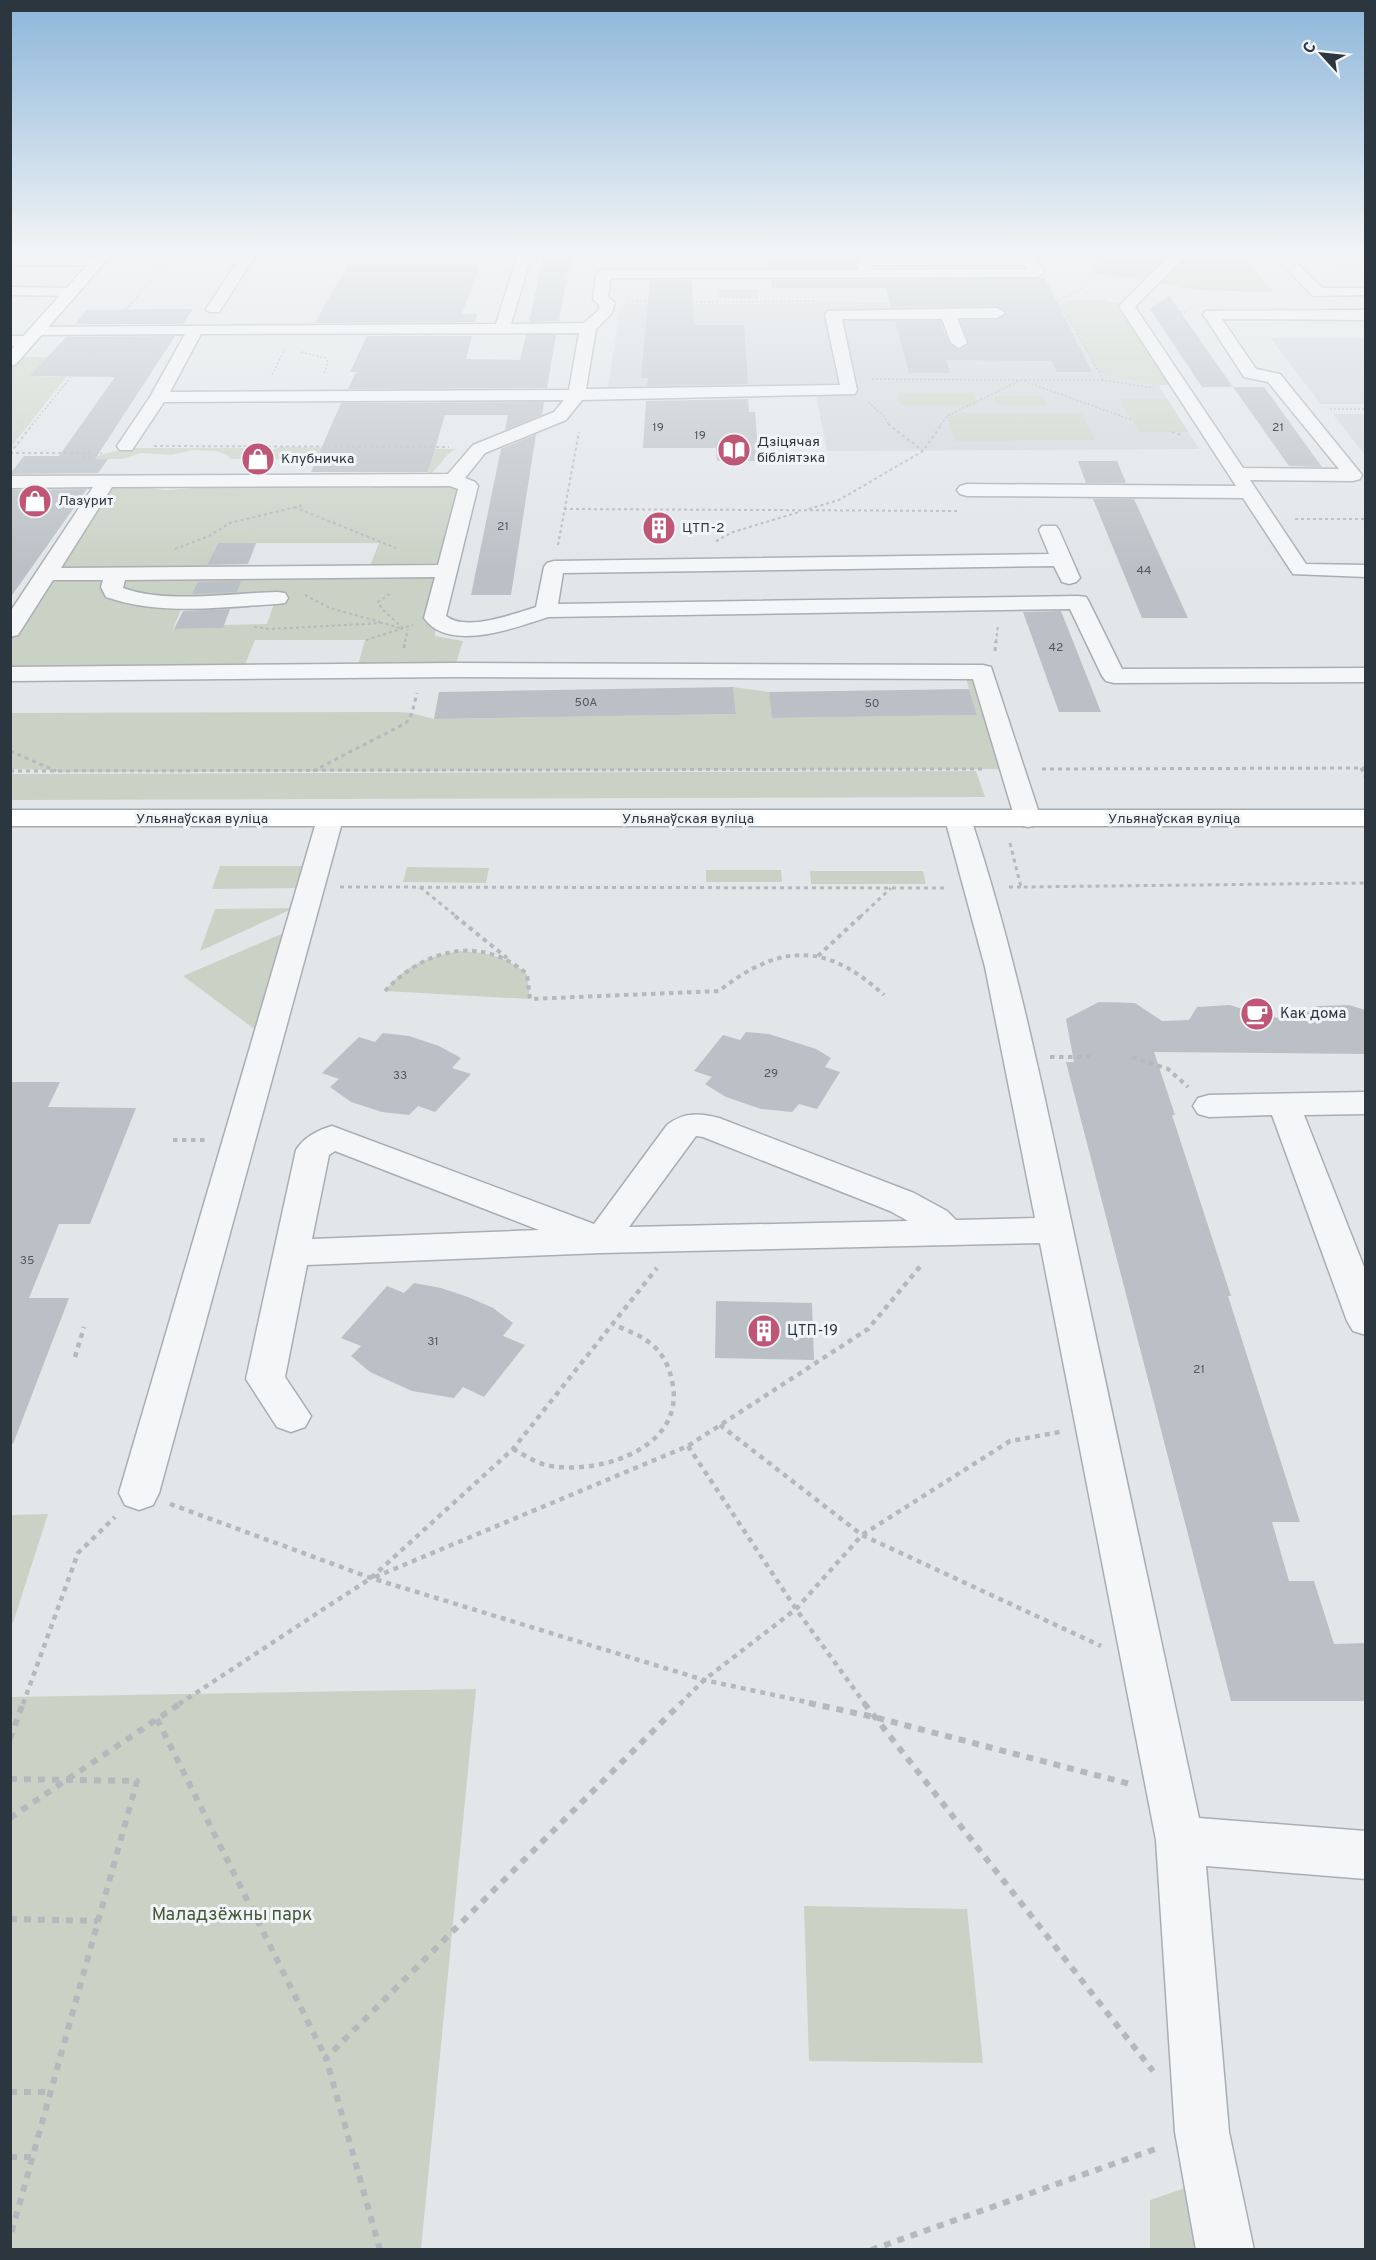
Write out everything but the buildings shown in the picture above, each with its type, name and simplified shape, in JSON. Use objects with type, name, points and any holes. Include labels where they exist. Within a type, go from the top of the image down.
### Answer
[{"type":"main road","name":"Ульянаўская вуліца","points":[[10,818],[1365,818]]},
{"type":"lane","points":[[126,446],[159,397],[180,358]]},
{"type":"lane","points":[[453,480],[479,449],[560,416],[581,395],[585,358]]},
{"type":"lane","points":[[159,397],[581,395],[848,384],[843,358]]},
{"type":"lane","points":[[1161,358],[1300,570],[1365,571]]},
{"type":"lane","points":[[1237,474],[1353,476],[1274,378],[1250,373],[1240,358]]},
{"type":"lane","points":[[476,433],[518,433]]},
{"type":"lane","points":[[10,482],[453,480],[468,486],[436,571],[436,621],[445,626],[483,628],[546,611],[1078,602]]},
{"type":"lane","points":[[10,630],[107,481]]},
{"type":"lane","points":[[967,490],[1250,492]]},
{"type":"lane","points":[[1049,530],[1078,602],[1114,676],[1365,675]]},
{"type":"lane","points":[[546,611],[554,567],[1062,560]]},
{"type":"lane","points":[[47,574],[436,571]]},
{"type":"lane","points":[[116,573],[112,587],[114,592],[131,598],[156,600],[277,598]]},
{"type":"lane","points":[[10,674],[454,670],[983,672],[1012,769],[1016,819]]},
{"type":"lane","points":[[139,1493],[330,819]]},
{"type":"lane","points":[[958,819],[979,888],[1020,1057],[1176,1818],[1202,2132],[1225,2250]]},
{"type":"lane","points":[[1209,1106],[1365,1103]]},
{"type":"lane","points":[[1284,1105],[1365,1321]]},
{"type":"lane","points":[[601,1240],[679,1133],[689,1125],[707,1126],[902,1202],[935,1220],[948,1233]]},
{"type":"lane","points":[[291,1416],[265,1379],[313,1150],[332,1137],[601,1240]]},
{"type":"lane","points":[[290,1253],[601,1240],[1057,1230]]},
{"type":"lane","points":[[1176,1818],[1365,1855]]},
{"type":"path","points":[[261,396],[281,358]]},
{"type":"path","points":[[671,565],[733,531],[839,500],[923,451],[947,416],[1021,380],[1132,420]]},
{"type":"path","points":[[848,384],[1103,380]]},
{"type":"path","points":[[848,384],[884,416],[890,427],[923,451]]},
{"type":"path","points":[[554,567],[581,395]]},
{"type":"path","points":[[76,463],[83,458],[126,446],[453,447]]},
{"type":"path","points":[[257,459],[267,446]]},
{"type":"path","points":[[10,453],[100,453]]},
{"type":"path","points":[[283,503],[396,548],[436,571]]},
{"type":"path","points":[[116,573],[208,536],[230,523],[305,505]]},
{"type":"path","points":[[564,509],[962,511]]},
{"type":"path","points":[[1267,519],[1365,519]]},
{"type":"path","points":[[257,571],[330,608],[405,630]]},
{"type":"path","points":[[405,630],[382,610],[378,602],[436,571]]},
{"type":"path","points":[[366,640],[405,630],[436,615]]},
{"type":"path","points":[[254,627],[270,629],[383,623]]},
{"type":"path","points":[[312,771],[406,723],[412,713],[417,693]]},
{"type":"path","points":[[10,751],[59,772]]},
{"type":"path","points":[[10,771],[1363,768],[1365,778]]},
{"type":"path","points":[[982,770],[1016,819],[1021,887]]},
{"type":"path","points":[[311,887],[979,888],[1365,883]]},
{"type":"path","points":[[420,887],[527,974],[530,999],[719,991],[738,974],[782,955],[803,954],[847,966],[867,978],[884,995]]},
{"type":"path","points":[[817,956],[891,888]]},
{"type":"path","points":[[385,991],[410,966],[434,956],[459,951],[487,953],[510,960]]},
{"type":"path","points":[[1020,1057],[1092,1057]]},
{"type":"path","points":[[1132,1057],[1168,1069],[1209,1106]]},
{"type":"path","points":[[173,1140],[195,1140]]},
{"type":"path","points":[[371,1578],[688,1446],[868,1329],[948,1233]]},
{"type":"path","points":[[10,1818],[371,1578],[513,1449],[680,1239]]},
{"type":"path","points":[[513,1449],[545,1465],[584,1469],[622,1461],[652,1442],[671,1417],[676,1388],[666,1361],[644,1338],[613,1324]]},
{"type":"path","points":[[75,1357],[84,1327]]},
{"type":"path","points":[[720,1425],[862,1535],[1145,1666]]},
{"type":"path","points":[[326,2058],[704,1680],[796,1609],[862,1535],[1010,1441],[1096,1425]]},
{"type":"path","points":[[688,1446],[796,1609],[874,1717],[1158,2077]]},
{"type":"path","points":[[10,1739],[78,1553],[139,1493],[371,1578],[704,1680],[874,1717],[1176,1818]]},
{"type":"path","points":[[157,1719],[326,2058],[380,2250]]},
{"type":"path","points":[[10,1779],[137,1781],[10,2238]]},
{"type":"path","points":[[10,1919],[98,1921]]},
{"type":"path","points":[[10,2092],[52,2092]]},
{"type":"path","points":[[871,2250],[1202,2132]]},
{"type":"path","points":[[10,2157],[33,2157]]},
{"type":"shaded area","points":[[612,358],[1142,358],[1199,449],[827,451],[814,385],[608,387]]},
{"type":"shaded area","points":[[1286,358],[1365,358],[1365,404],[1321,404]]},
{"type":"shaded area","points":[[1333,414],[1365,414],[1365,455]]},
{"type":"green space","points":[[13,358],[46,358],[31,376],[59,377],[68,366],[74,367],[11,447],[10,377],[12,375]]},
{"type":"green space","points":[[1091,358],[1163,358],[1180,384],[1158,385],[1099,373]]},
{"type":"green space","points":[[898,393],[974,393],[978,406],[901,406]]},
{"type":"green space","points":[[994,396],[1043,396],[1047,405],[997,405]]},
{"type":"green space","points":[[1120,399],[1167,399],[1188,432],[1139,432]]},
{"type":"green space","points":[[946,413],[1081,413],[1095,440],[955,441]]},
{"type":"green space","points":[[280,447],[457,449],[448,454],[428,475],[431,458],[266,459],[270,451]]},
{"type":"green space","points":[[127,448],[256,448],[249,459],[231,459],[216,451],[193,450],[171,455],[141,453],[122,459],[94,459],[97,456]]},
{"type":"green space","points":[[302,480],[302,488],[371,488],[373,480],[468,486],[436,615],[435,636],[463,641],[454,670],[356,672],[365,640],[255,640],[242,672],[11,674],[10,630],[107,481],[137,481],[141,487],[166,490]],"holes":[[[218,543],[379,543],[368,571],[201,571],[207,565]],[[276,598],[267,624],[173,629],[182,607]]]},
{"type":"green space","points":[[964,672],[983,672],[1012,769],[59,772],[11,769],[11,713],[398,712],[434,719],[736,714],[733,687],[769,692],[773,718],[977,715]]},
{"type":"green space","points":[[976,771],[985,797],[10,800],[11,774]]},
{"type":"green space","points":[[220,866],[307,866],[300,888],[212,889]]},
{"type":"green space","points":[[407,867],[489,868],[486,883],[403,882]]},
{"type":"green space","points":[[706,870],[781,870],[782,882],[706,882]]},
{"type":"green space","points":[[810,871],[923,871],[926,884],[811,884]]},
{"type":"green space","points":[[294,908],[200,951],[215,909]]},
{"type":"green space","points":[[286,932],[257,1031],[183,976]]},
{"type":"green space","points":[[459,951],[495,956],[519,968],[527,974],[530,999],[385,991],[400,975],[418,963]]},
{"type":"green space","points":[[48,1514],[13,1623],[11,1623],[11,1515]]},
{"type":"green space","name":"Маладзёжны парк","points":[[476,1689],[421,2249],[11,2249],[11,1697]]},
{"type":"green space","points":[[804,1906],[967,1909],[983,2063],[809,2061]]},
{"type":"green space","points":[[1185,2188],[1196,2249],[1150,2250],[1150,2200]]},
{"type":"place","name":"Дзіцячая бібліятэка","points":[[734,450]]},
{"type":"place","name":"Клубничка","points":[[258,459]]},
{"type":"place","name":"Лазурит","points":[[35,501]]},
{"type":"place","name":"ЦТП-2","points":[[659,528]]},
{"type":"place","name":"Как дома","points":[[1257,1014]]},
{"type":"place","name":"ЦТП-19","points":[[764,1331]]}]
